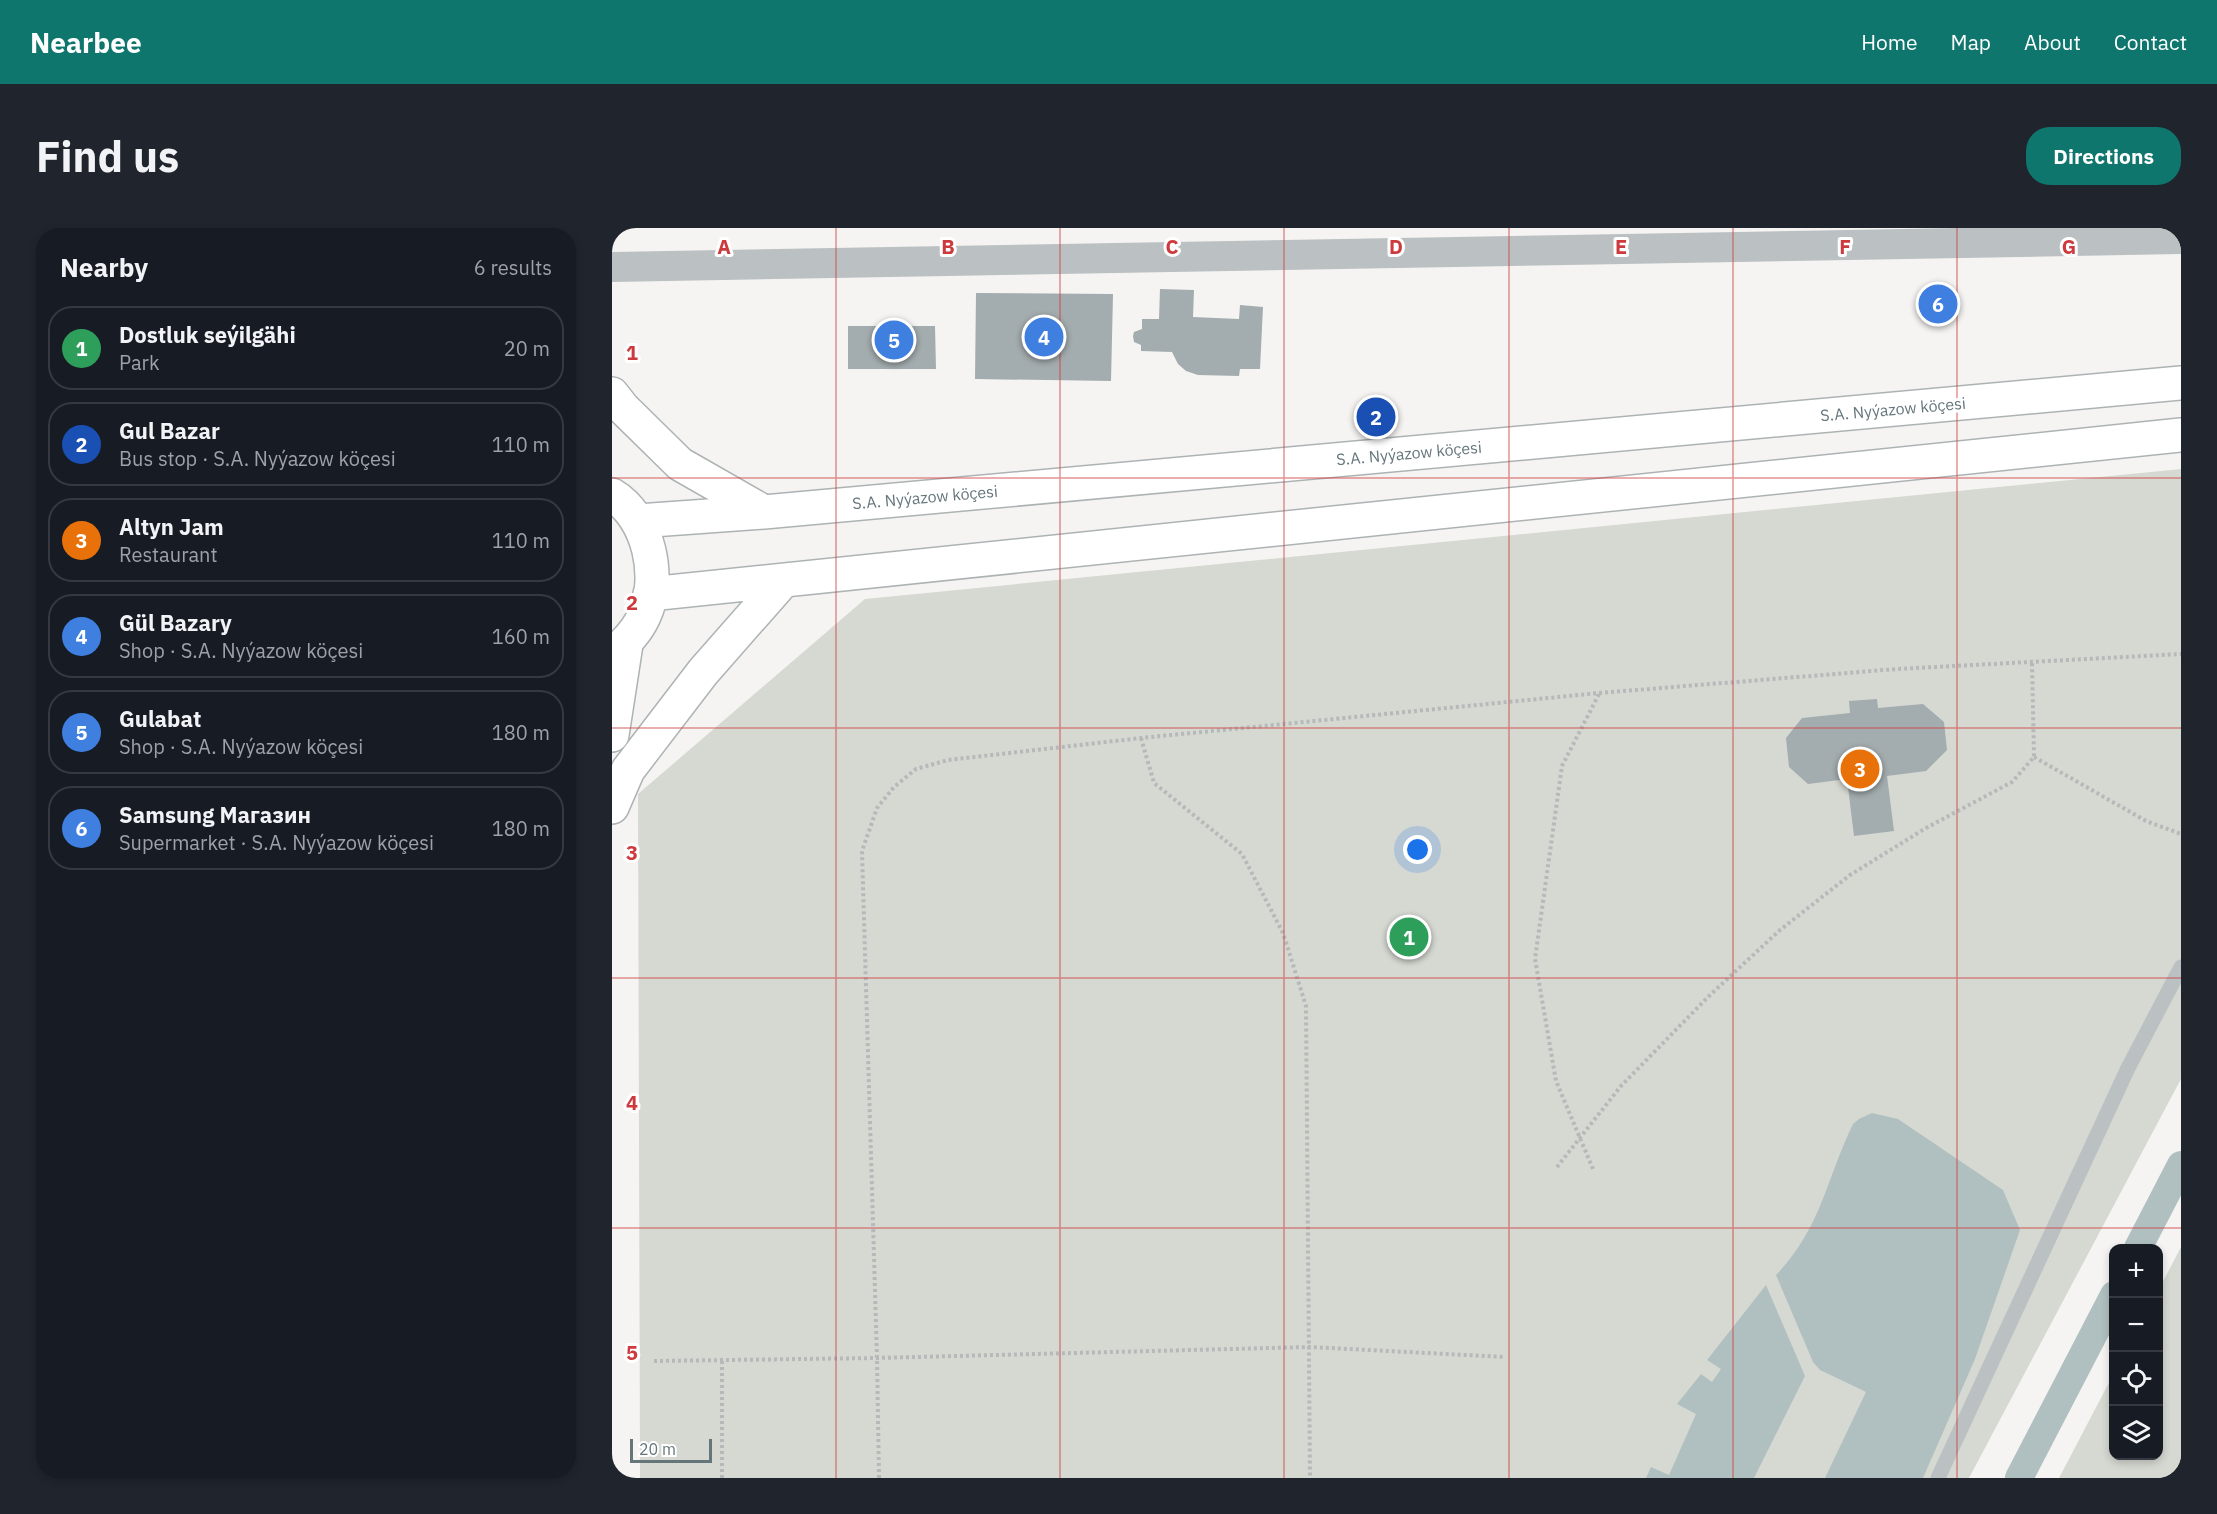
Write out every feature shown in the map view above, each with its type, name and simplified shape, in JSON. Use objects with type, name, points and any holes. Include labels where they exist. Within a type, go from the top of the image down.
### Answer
[{"type":"main road","name":"S.A. Nyýazow köçesi","points":[[638,521],[764,512],[2181,383]]},
{"type":"main road","points":[[612,394],[623,408],[680,464],[764,512]]},
{"type":"main road","points":[[650,594],[2181,435]]},
{"type":"main road","points":[[612,495],[638,521],[650,551],[653,584],[645,615],[619,649],[612,735]]},
{"type":"main road","points":[[612,807],[628,770],[703,672],[783,580]]},
{"type":"street","points":[[612,267],[1465,240],[1994,235],[2181,239]]},
{"type":"lane","points":[[1938,1478],[2128,1068],[2181,967]]},
{"type":"path","points":[[879,1478],[862,850],[877,808],[894,787],[916,769],[948,760],[1141,738],[1599,693],[1897,669],[2181,654]]},
{"type":"path","points":[[1557,1167],[1621,1086],[1709,996],[1780,930],[1850,875],[1926,828],[2012,782],[2034,757],[2032,662]]},
{"type":"path","points":[[1593,1169],[1556,1082],[1534,960],[1562,766],[1599,693]]},
{"type":"path","points":[[1141,738],[1154,783],[1242,854],[1284,933],[1306,1006],[1310,1478]]},
{"type":"path","points":[[2034,757],[2146,821],[2181,834]]},
{"type":"path","points":[[654,1361],[1310,1347],[1505,1357]]},
{"type":"path","points":[[722,1361],[722,1478]]},
{"type":"shaded area","points":[[2181,469],[2181,1079],[1969,1478],[640,1478],[638,794],[865,599]]},
{"type":"shaded area","points":[[1872,1113],[1898,1119],[2003,1190],[2020,1230],[1975,1359],[1923,1478],[1825,1478],[1866,1392],[1820,1370],[1813,1362],[1776,1275],[1804,1239],[1822,1202],[1853,1124]]},
{"type":"shaded area","points":[[2181,1247],[2181,1478],[2059,1478],[2109,1383],[2109,1460],[2163,1460],[2163,1281]]},
{"type":"shaded area","points":[[1766,1285],[1805,1376],[1754,1478],[1646,1478],[1651,1467],[1669,1475],[1696,1414],[1677,1404],[1701,1374],[1712,1382],[1721,1369],[1707,1360]]},
{"type":"building","points":[[1160,289],[1194,290],[1193,317],[1239,319],[1240,305],[1263,307],[1260,369],[1240,369],[1239,376],[1198,375],[1186,371],[1178,364],[1172,352],[1141,351],[1141,345],[1134,342],[1134,332],[1142,329],[1142,319],[1159,319]]},
{"type":"building","points":[[976,293],[1113,294],[1111,381],[975,379]]},
{"type":"building","points":[[848,326],[935,326],[936,369],[848,369]]},
{"type":"building","points":[[1877,699],[1878,708],[1923,704],[1944,722],[1947,750],[1926,771],[1887,776],[1894,831],[1854,836],[1847,779],[1808,784],[1789,767],[1786,738],[1802,718],[1850,713],[1849,701]]},
{"type":"waterway","points":[[2140,1244],[2181,1165]]},
{"type":"waterway","points":[[2019,1478],[2112,1298]]},
{"type":"place","name":"Samsung Магазин","points":[[1938,304]]},
{"type":"place","name":"Gül Bazary","points":[[1044,337]]},
{"type":"place","name":"Gulabat","points":[[894,340]]},
{"type":"place","name":"Gul Bazar","points":[[1376,417]]},
{"type":"place","name":"Altyn Jam","points":[[1860,769]]},
{"type":"place","name":"Dostluk seýilgähi","points":[[1409,937]]}]
